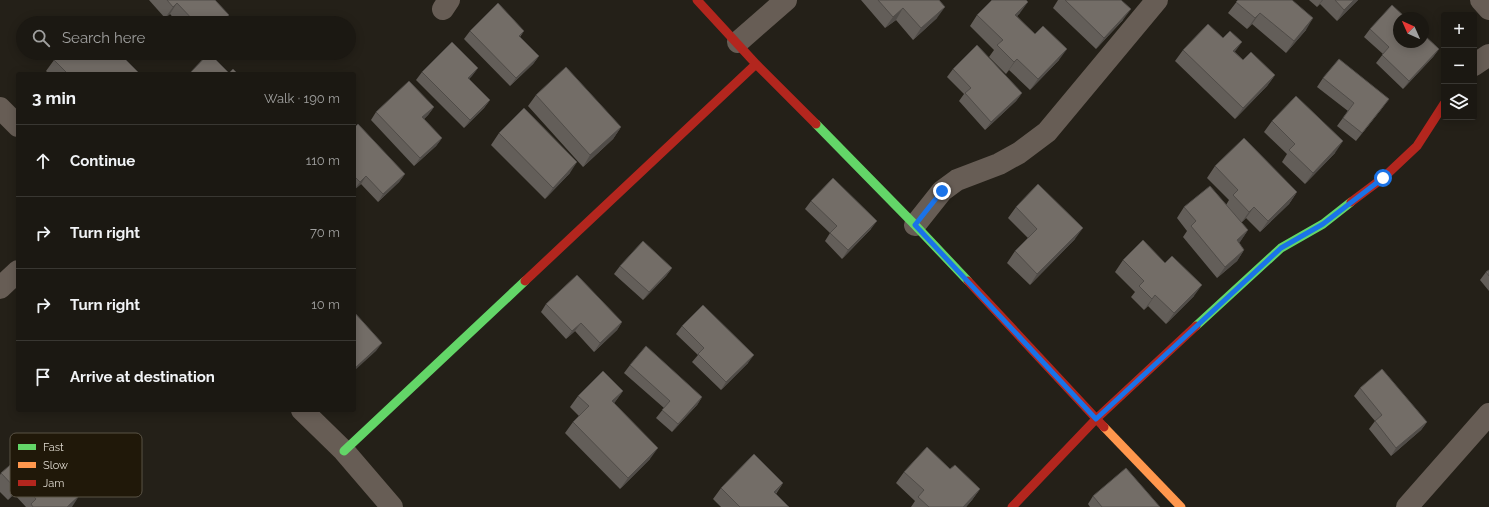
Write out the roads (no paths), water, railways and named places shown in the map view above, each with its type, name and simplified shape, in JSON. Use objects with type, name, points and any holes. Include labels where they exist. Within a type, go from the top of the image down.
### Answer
[{"type":"street","points":[[697,0],[738,42],[756,64],[915,225],[1096,419],[1181,507]]},
{"type":"street","points":[[738,42],[786,0]]},
{"type":"street","points":[[915,225],[942,191],[957,180],[999,164],[1019,153],[1047,132],[1157,0]]},
{"type":"street","points":[[1481,0],[1489,9]]},
{"type":"street","points":[[1477,63],[1489,55]]},
{"type":"street","points":[[344,451],[756,64]]},
{"type":"street","points":[[0,108],[16,124]]},
{"type":"street","points":[[1012,507],[1096,419],[1281,248],[1323,224],[1383,178],[1417,146],[1441,109]]},
{"type":"street","points":[[0,288],[16,273]]},
{"type":"street","points":[[304,412],[344,451],[392,507]]},
{"type":"street","points":[[1407,507],[1489,414]]}]
